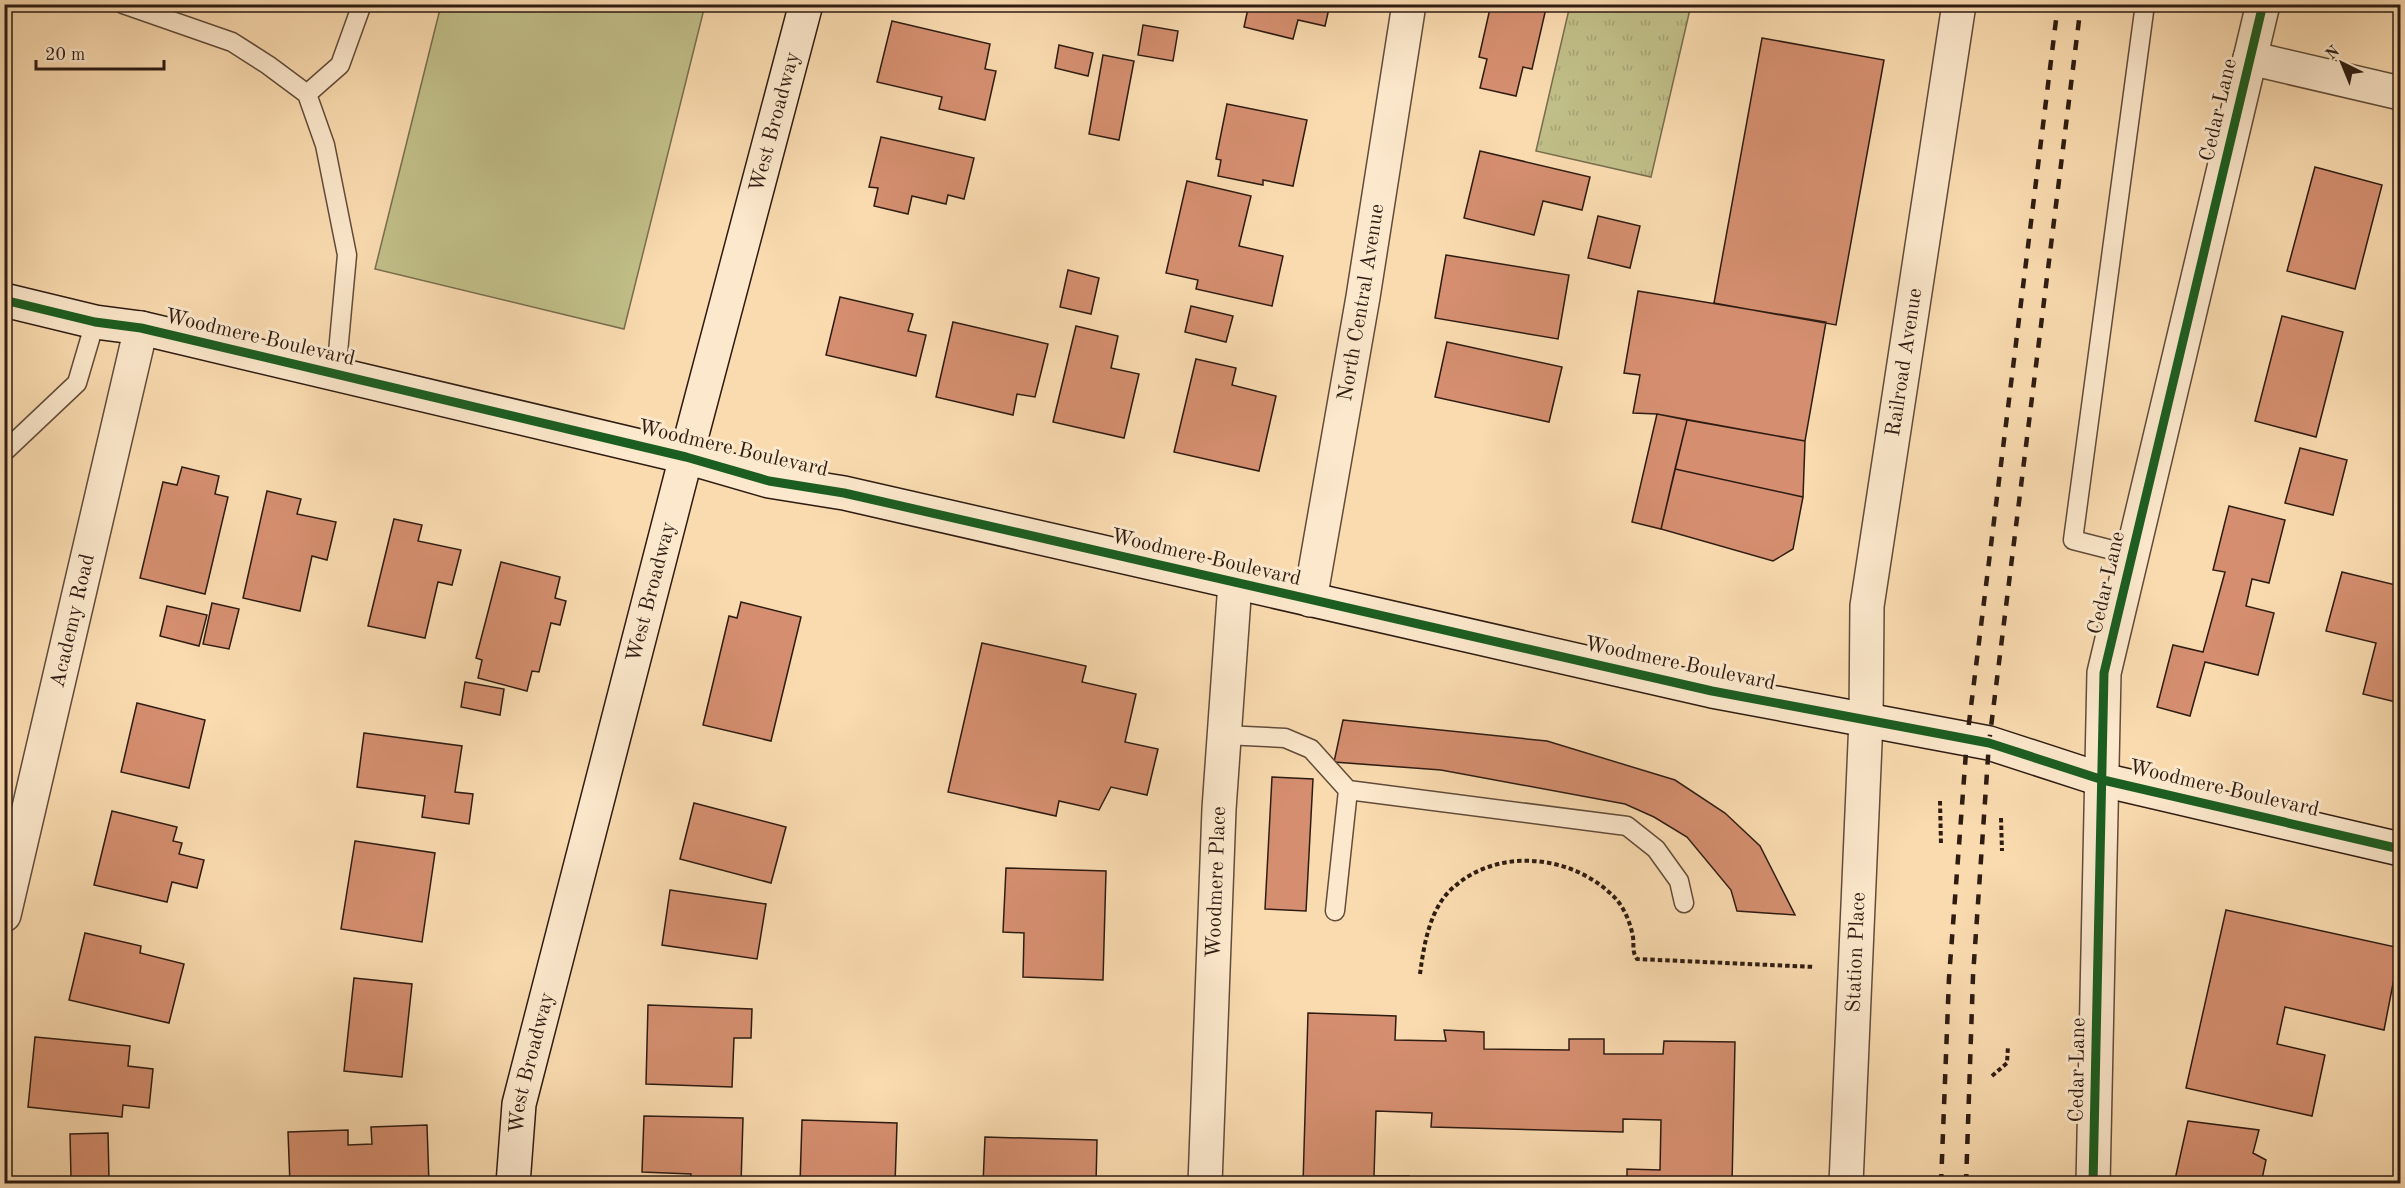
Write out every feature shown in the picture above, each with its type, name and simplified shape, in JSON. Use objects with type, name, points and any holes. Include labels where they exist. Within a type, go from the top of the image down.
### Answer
[{"type":"street","name":"West Broadway","points":[[513,1184],[519,1104],[806,4]]},
{"type":"street","name":"North Central Avenue","points":[[1310,600],[1363,297],[1409,4]]},
{"type":"street","name":"Railroad Avenue","points":[[1866,720],[1867,606],[1959,4]]},
{"type":"street","name":"Cedar Lane","points":[[2093,1184],[2104,673],[2263,4]]},
{"type":"street","points":[[2250,58],[2400,93]]},
{"type":"street","name":"Woodmere Boulevard","points":[[4,300],[95,322],[141,328],[336,374],[686,457],[769,481],[844,493],[1712,692],[1989,743],[2103,780],[2400,849]]},
{"type":"street","name":"Academy Road","points":[[4,915],[16,809],[141,328]]},
{"type":"street","name":"Woodmere Place","points":[[1205,1184],[1219,809],[1235,583]]},
{"type":"street","name":"Station Place","points":[[1846,1184],[1866,720]]},
{"type":"lane","points":[[123,4],[232,42],[307,94],[325,145],[347,255],[336,374]]},
{"type":"lane","points":[[307,94],[340,65],[362,4]]},
{"type":"lane","points":[[2132,555],[2073,540],[2145,4]]},
{"type":"lane","points":[[4,452],[78,383],[95,322]]},
{"type":"lane","points":[[1224,735],[1285,738],[1311,749],[1348,790],[1627,826],[1656,849],[1679,880],[1684,903]]},
{"type":"lane","points":[[1335,911],[1348,790]]},
{"type":"path","points":[[1940,801],[1941,845]]},
{"type":"path","points":[[2001,818],[2002,851]]},
{"type":"path","points":[[1420,974],[1425,940],[1437,910],[1454,886],[1479,871],[1509,862],[1540,860],[1567,866],[1591,877],[1612,894],[1625,912],[1637,959],[1815,967]]},
{"type":"path","points":[[1992,1076],[2007,1063],[2008,1046]]},
{"type":"green space","points":[[441,5],[705,5],[624,329],[375,269]]},
{"type":"green space","points":[[1570,5],[1691,5],[1651,177],[1536,151]]},
{"type":"building","points":[[1149,4],[1183,4],[1181,11]]},
{"type":"building","points":[[1249,4],[1330,4],[1325,26],[1298,20],[1293,39],[1244,27]]},
{"type":"building","points":[[1491,4],[1547,4],[1532,69],[1523,67],[1516,96],[1480,88],[1487,59],[1479,57]]},
{"type":"building","points":[[892,21],[990,44],[985,69],[996,71],[985,120],[939,109],[942,97],[877,82]]},
{"type":"building","points":[[1143,25],[1178,31],[1173,61],[1138,55]]},
{"type":"building","points":[[1762,38],[1884,60],[1836,325],[1714,303]]},
{"type":"building","points":[[1059,45],[1093,53],[1088,76],[1055,68]]},
{"type":"building","points":[[1103,55],[1134,61],[1119,140],[1089,134]]},
{"type":"building","points":[[1227,104],[1307,120],[1293,186],[1263,180],[1263,185],[1218,176],[1221,160],[1216,159]]},
{"type":"building","points":[[881,137],[974,158],[964,199],[948,195],[946,204],[912,196],[908,214],[874,206],[878,188],[869,187]]},
{"type":"building","points":[[1480,151],[1590,177],[1582,210],[1543,201],[1534,235],[1464,218]]},
{"type":"building","points":[[2315,167],[2382,185],[2355,289],[2287,271]]},
{"type":"building","points":[[1187,181],[1251,196],[1239,246],[1283,256],[1272,306],[1196,289],[1198,280],[1166,273]]},
{"type":"building","points":[[1598,216],[1640,226],[1630,268],[1588,258]]},
{"type":"building","points":[[1446,255],[1569,275],[1558,339],[1435,318]]},
{"type":"building","points":[[1068,270],[1099,278],[1091,314],[1060,307]]},
{"type":"building","points":[[1638,291],[1826,322],[1805,441],[1657,414],[1633,413],[1640,375],[1624,373]]},
{"type":"building","points":[[840,297],[913,314],[908,331],[926,335],[916,376],[826,355]]},
{"type":"building","points":[[1191,306],[1233,316],[1226,342],[1185,332]]},
{"type":"building","points":[[2282,316],[2343,332],[2316,437],[2255,421]]},
{"type":"building","points":[[953,322],[1048,344],[1035,397],[1017,394],[1013,415],[936,397]]},
{"type":"building","points":[[1076,326],[1118,336],[1111,368],[1139,374],[1124,438],[1053,422]]},
{"type":"building","points":[[1447,342],[1562,367],[1549,422],[1435,397]]},
{"type":"building","points":[[1196,359],[1236,368],[1232,385],[1276,396],[1259,471],[1174,452]]},
{"type":"building","points":[[1657,414],[1687,420],[1661,529],[1632,522]]},
{"type":"building","points":[[1687,420],[1805,441],[1803,497],[1675,469]]},
{"type":"building","points":[[2300,448],[2347,460],[2333,515],[2285,503]]},
{"type":"building","points":[[182,467],[219,476],[215,494],[228,497],[205,594],[140,578],[163,482],[177,485]]},
{"type":"building","points":[[1675,469],[1803,497],[1793,549],[1773,561],[1661,529]]},
{"type":"building","points":[[267,491],[301,499],[297,514],[336,522],[327,560],[312,556],[300,611],[243,598]]},
{"type":"building","points":[[2229,506],[2285,520],[2269,583],[2252,579],[2246,606],[2274,613],[2258,675],[2205,662],[2190,716],[2157,707],[2173,645],[2203,652],[2225,572],[2213,570]]},
{"type":"building","points":[[394,519],[422,525],[418,541],[461,550],[452,585],[438,582],[425,638],[368,626]]},
{"type":"building","points":[[501,562],[560,577],[555,598],[566,601],[560,625],[551,623],[539,672],[532,671],[527,691],[478,678],[482,660],[476,658]]},
{"type":"building","points":[[2342,572],[2400,586],[2400,703],[2363,694],[2376,643],[2326,631]]},
{"type":"building","points":[[741,602],[801,617],[771,741],[703,725],[729,616],[737,618]]},
{"type":"building","points":[[212,603],[239,609],[229,649],[203,644]]},
{"type":"building","points":[[167,606],[207,615],[199,646],[160,636]]},
{"type":"building","points":[[982,643],[1086,666],[1082,682],[1136,694],[1125,742],[1158,749],[1147,795],[1111,787],[1099,810],[1059,801],[1056,816],[948,792]]},
{"type":"building","points":[[465,682],[504,689],[500,715],[461,707]]},
{"type":"building","points":[[137,703],[205,720],[189,788],[121,772]]},
{"type":"building","points":[[1343,720],[1547,741],[1675,780],[1725,813],[1760,846],[1795,915],[1737,911],[1731,890],[1687,837],[1654,817],[1625,804],[1441,770],[1334,762]]},
{"type":"building","points":[[364,733],[462,746],[455,792],[473,794],[469,824],[422,817],[425,796],[357,787]]},
{"type":"building","points":[[1272,777],[1313,779],[1306,911],[1265,909]]},
{"type":"building","points":[[694,803],[786,827],[771,883],[680,859]]},
{"type":"building","points":[[112,811],[177,827],[173,841],[182,843],[179,854],[204,860],[197,888],[172,882],[167,902],[94,885]]},
{"type":"building","points":[[355,841],[435,853],[422,942],[341,929]]},
{"type":"building","points":[[1006,868],[1106,871],[1103,980],[1023,977],[1024,933],[1003,932]]},
{"type":"building","points":[[670,890],[766,904],[757,959],[662,945]]},
{"type":"building","points":[[2226,910],[2400,948],[2384,1030],[2285,1007],[2277,1044],[2325,1055],[2312,1116],[2186,1088]]},
{"type":"building","points":[[85,933],[141,946],[140,953],[184,964],[169,1023],[69,1000]]},
{"type":"building","points":[[354,978],[412,984],[402,1077],[344,1071]]},
{"type":"building","points":[[648,1005],[752,1009],[751,1038],[734,1038],[732,1087],[646,1084]]},
{"type":"building","points":[[1308,1013],[1396,1016],[1395,1040],[1446,1041],[1444,1030],[1484,1032],[1484,1049],[1569,1050],[1569,1039],[1604,1039],[1604,1054],[1663,1054],[1664,1041],[1735,1042],[1732,1184],[1627,1184],[1627,1169],[1660,1170],[1661,1120],[1623,1119],[1623,1132],[1431,1127],[1432,1113],[1376,1111],[1374,1176],[1409,1176],[1408,1184],[1303,1184]]},
{"type":"building","points":[[35,1037],[130,1046],[128,1066],[153,1069],[149,1108],[123,1105],[122,1117],[28,1107]]},
{"type":"building","points":[[644,1116],[743,1118],[741,1184],[690,1184],[691,1174],[642,1172]]},
{"type":"building","points":[[802,1120],[897,1123],[895,1184],[800,1184]]},
{"type":"building","points":[[2188,1121],[2259,1130],[2253,1153],[2266,1160],[2261,1184],[2174,1184]]},
{"type":"building","points":[[427,1125],[429,1184],[290,1184],[288,1132],[348,1130],[348,1145],[372,1144],[371,1127]]},
{"type":"building","points":[[108,1133],[109,1177],[71,1178],[70,1134]]},
{"type":"building","points":[[985,1137],[1097,1140],[1096,1184],[983,1184]]},
{"type":"railway","points":[[1941,1184],[1949,978],[1967,739],[2058,4]]},
{"type":"railway","points":[[1966,1184],[1973,976],[1989,743],[2081,4]]},
{"type":"cycle path","points":[[2093,1184],[2104,673],[2263,4]]},
{"type":"cycle path","points":[[4,300],[95,322],[141,328],[686,457],[769,481],[844,493],[1712,691],[1989,743],[2103,780],[2400,849]]}]
